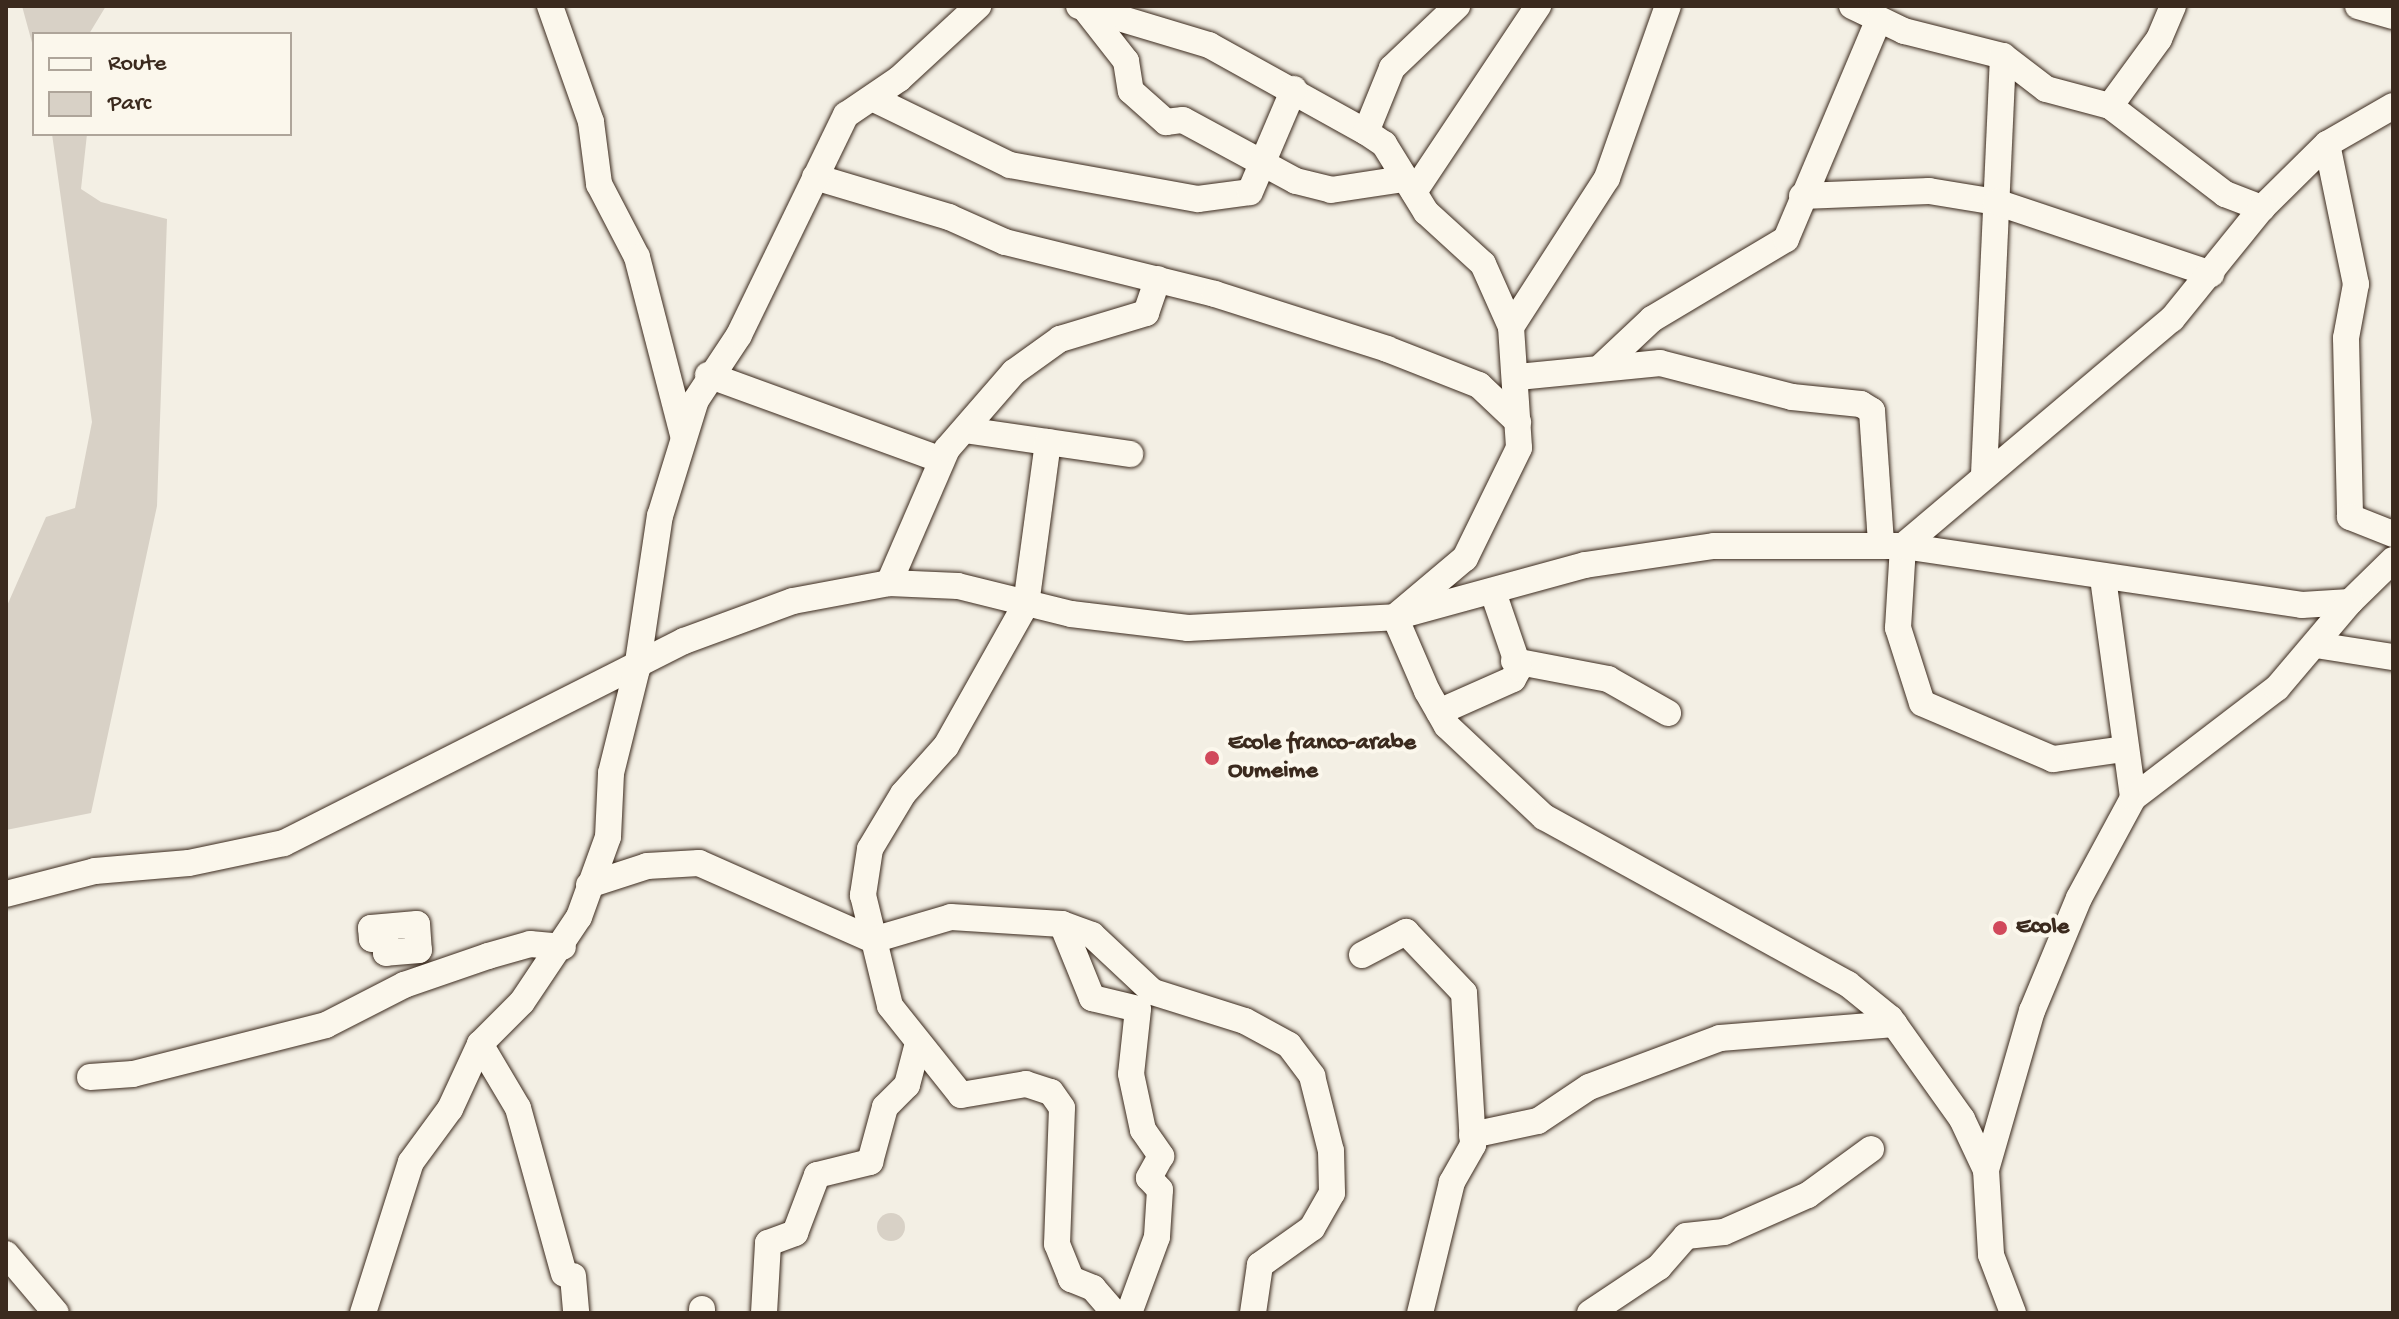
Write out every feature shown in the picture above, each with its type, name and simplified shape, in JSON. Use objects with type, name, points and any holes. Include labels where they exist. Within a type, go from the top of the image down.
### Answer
[{"type":"street","points":[[550,6],[591,122],[599,184],[637,257],[683,435]]},
{"type":"street","points":[[363,1313],[411,1162],[450,1109],[480,1044],[563,947],[608,837],[611,773],[637,669],[660,516],[683,435],[708,375],[739,335],[846,115],[874,99],[978,6]]},
{"type":"street","points":[[1366,132],[1392,68],[1457,6]]},
{"type":"street","points":[[1409,186],[1538,6]]},
{"type":"street","points":[[1511,327],[1607,178],[1668,6]]},
{"type":"street","points":[[1852,6],[1878,21],[2003,56],[2046,89],[2110,106],[2225,194],[2262,208]]},
{"type":"street","points":[[2110,106],[2159,39],[2173,6]]},
{"type":"street","points":[[2358,6],[2393,16]]},
{"type":"street","points":[[1083,8],[1126,61],[1131,91],[1155,115],[1183,120],[1263,159],[1296,181],[1331,190],[1409,186]]},
{"type":"street","points":[[1083,8],[1209,45],[1294,89],[1366,132],[1384,144],[1409,186],[1483,264],[1511,327],[1518,377],[1515,462],[1465,558],[1395,617]]},
{"type":"street","points":[[1602,366],[1652,319],[1779,247],[1878,21]]},
{"type":"street","points":[[1984,472],[2003,56]]},
{"type":"street","points":[[874,99],[1010,165],[1198,199],[1250,192],[1294,89]]},
{"type":"street","points":[[1892,545],[2172,319],[2262,208],[2279,200],[2327,144],[2393,106]]},
{"type":"street","points":[[2327,144],[2356,284],[2346,338],[2350,517],[2393,534]]},
{"type":"street","points":[[815,177],[1005,242],[1158,279],[1479,385],[1518,422]]},
{"type":"street","points":[[1802,196],[1929,191],[1996,202],[2211,274]]},
{"type":"street","points":[[889,583],[941,460],[965,430],[1041,350],[1146,313],[1158,279]]},
{"type":"street","points":[[1518,377],[1602,366],[1660,363],[1872,411],[1892,545],[1898,628],[1922,703],[2053,759],[2124,749]]},
{"type":"street","points":[[708,375],[941,460]]},
{"type":"street","points":[[965,430],[1130,454]]},
{"type":"street","points":[[1048,442],[1026,604],[946,746],[903,794],[862,868],[873,940],[890,1006],[961,1095],[1026,1084],[1051,1092],[1062,1108],[1057,1203],[1064,1270],[1115,1313]]},
{"type":"street","points":[[6,894],[95,871],[189,863],[284,843],[637,669],[684,641],[793,601],[889,583],[958,586],[1026,604],[1188,628],[1395,617],[1659,552],[1892,545],[2302,605],[2350,602]]},
{"type":"street","points":[[2013,1313],[1991,1255],[1986,1170],[2032,1011],[2079,898],[2133,798],[2277,688],[2350,602],[2393,560]]},
{"type":"street","points":[[2103,578],[2133,798]]},
{"type":"street","points":[[1439,712],[1513,679],[1514,661],[1493,592]]},
{"type":"street","points":[[1395,617],[1439,712],[1544,817],[1848,984],[1894,1024],[1962,1119],[1986,1170]]},
{"type":"street","points":[[2316,645],[2393,657]]},
{"type":"street","points":[[1514,661],[1608,679],[1668,713]]},
{"type":"street","points":[[589,885],[647,866],[699,863],[873,940],[951,917],[1062,924],[1092,935],[1153,992],[1245,1021],[1289,1045],[1312,1076],[1331,1151],[1332,1193],[1312,1228],[1260,1265],[1253,1313]]},
{"type":"street","points":[[1062,924],[1092,998],[1138,1009],[1131,1074],[1143,1130],[1161,1156],[1149,1178],[1160,1190],[1157,1237],[1129,1313]]},
{"type":"street","points":[[1362,955],[1406,932],[1464,993],[1472,1135],[1452,1182],[1420,1313]]},
{"type":"street","points":[[90,1077],[133,1074],[326,1025],[404,985],[488,956],[530,944],[563,947]]},
{"type":"street","points":[[1472,1135],[1538,1121],[1589,1087],[1720,1038],[1894,1024]]},
{"type":"street","points":[[764,1313],[768,1243],[795,1233],[817,1175],[870,1162],[885,1107],[907,1085],[918,1043]]},
{"type":"street","points":[[480,1044],[518,1108],[568,1275],[576,1313]]},
{"type":"street","points":[[1590,1313],[1659,1267],[1686,1236],[1732,1230],[1808,1195],[1871,1149]]},
{"type":"street","points":[[6,1254],[56,1313]]},
{"type":"green space","points":[[22,6],[106,6],[90,32],[32,32],[32,43]]},
{"type":"green space","points":[[52,136],[87,136],[81,189],[101,202],[167,219],[157,506],[91,813],[6,830],[6,608],[46,517],[75,508],[92,422]]},
{"type":"green space","points":[[891,1213],[901,1217],[905,1227],[901,1237],[891,1241],[881,1237],[877,1227],[881,1217]]},
{"type":"place","name":"Ecole franco-arabe Oumeime","points":[[1212,758]]},
{"type":"place","name":"Ecole","points":[[2000,928]]}]
